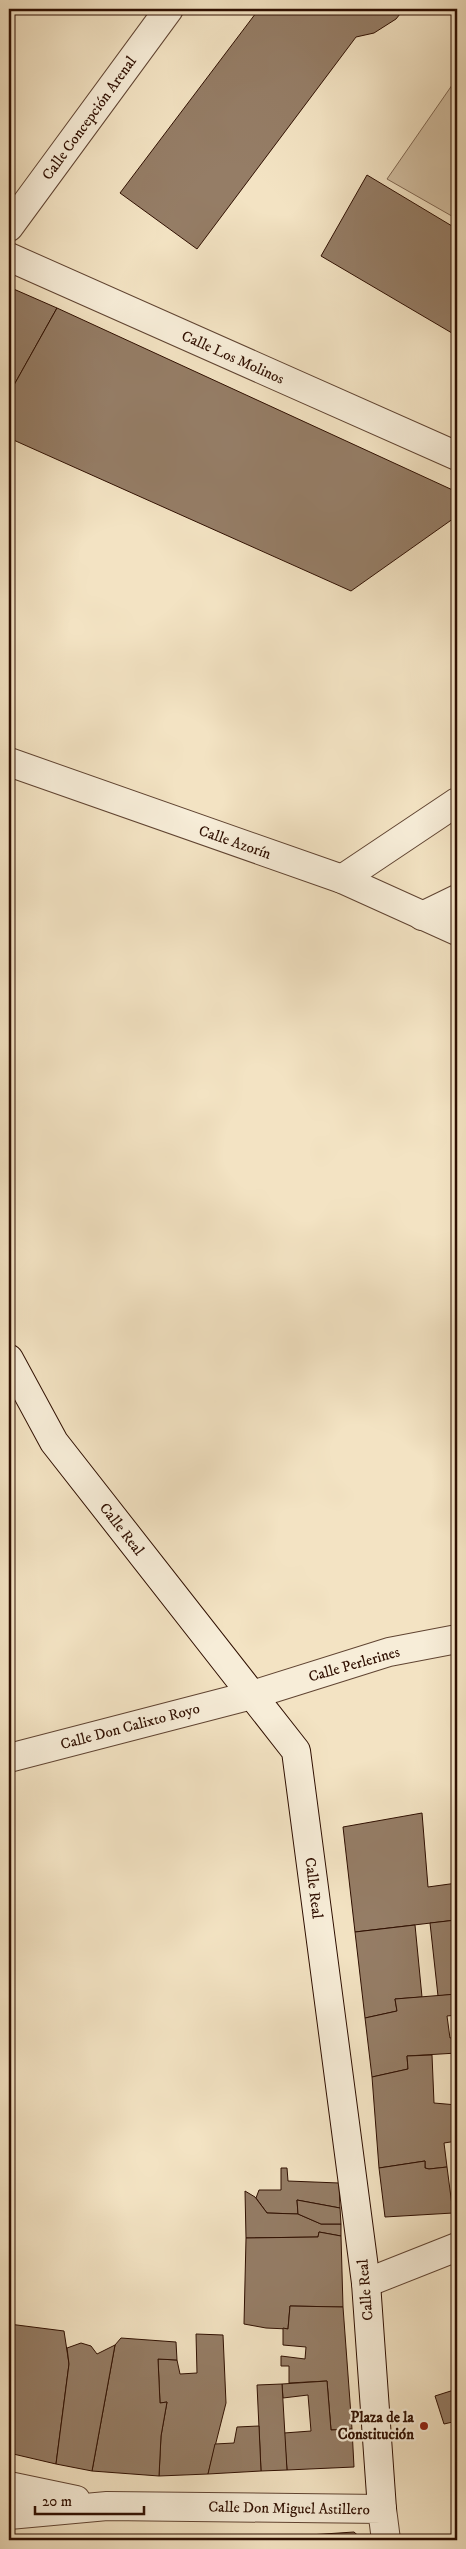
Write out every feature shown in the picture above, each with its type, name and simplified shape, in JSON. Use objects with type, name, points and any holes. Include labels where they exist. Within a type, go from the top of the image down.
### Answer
[{"type":"street","name":"Calle Concepción Arenal","points":[[9,227],[169,9]]},
{"type":"street","name":"Calle Los Molinos","points":[[9,257],[457,456]]},
{"type":"street","name":"Calle Azorín","points":[[9,762],[342,880],[457,931]]},
{"type":"street","points":[[342,880],[457,802]]},
{"type":"street","points":[[422,916],[457,898]]},
{"type":"street","name":"Calle Real","points":[[9,1359],[54,1442],[296,1751],[366,2283],[382,2509],[386,2540]]},
{"type":"street","name":"Calle Perlerines","points":[[252,1695],[389,1652],[457,1639]]},
{"type":"street","name":"Calle Don Calixto Royo","points":[[9,1758],[252,1695]]},
{"type":"street","points":[[366,2283],[457,2247]]},
{"type":"street","name":"Calle Don Miguel Astillero","points":[[9,2486],[107,2506]]},
{"type":"street","name":"Calle Don Miguel Astillero","points":[[9,2515],[107,2506],[382,2509]]},
{"type":"shaded area","points":[[457,78],[457,219],[387,179]]},
{"type":"building","points":[[259,9],[404,9],[396,19],[374,33],[356,37],[197,249],[120,193]]},
{"type":"building","points":[[367,175],[457,229],[457,336],[321,256]]},
{"type":"building","points":[[9,287],[57,308],[9,394]]},
{"type":"building","points":[[57,308],[457,492],[457,516],[351,591],[9,438],[9,394]]},
{"type":"building","points":[[422,1813],[428,1887],[457,1883],[457,1939],[456,1920],[355,1932],[343,1827]]},
{"type":"building","points":[[456,1920],[457,1994],[438,1996],[430,1923]]},
{"type":"building","points":[[415,1925],[422,1997],[395,1999],[397,2011],[365,2018],[355,1932]]},
{"type":"building","points":[[457,1994],[457,2015],[447,2016],[450,2038],[457,2037],[457,2053],[407,2056],[408,2069],[372,2077],[365,2018],[397,2011],[395,1999]]},
{"type":"building","points":[[432,2055],[434,2103],[457,2105],[457,2141],[444,2143],[447,2167],[425,2168],[425,2161],[379,2168],[372,2077],[408,2069],[407,2056]]},
{"type":"building","points":[[425,2161],[425,2168],[447,2167],[453,2213],[385,2217],[379,2168]]},
{"type":"building","points":[[281,2168],[287,2168],[288,2181],[339,2183],[340,2208],[297,2200],[298,2214],[267,2213],[256,2198],[259,2190],[281,2190]]},
{"type":"building","points":[[245,2191],[255,2197],[267,2213],[298,2214],[321,2224],[341,2224],[341,2236],[319,2232],[318,2237],[246,2238]]},
{"type":"building","points":[[297,2200],[340,2208],[341,2224],[321,2224],[298,2214]]},
{"type":"building","points":[[319,2232],[341,2236],[343,2307],[290,2306],[288,2329],[244,2324],[246,2238],[318,2237]]},
{"type":"building","points":[[290,2306],[343,2307],[352,2429],[331,2430],[327,2381],[289,2383],[289,2366],[281,2366],[281,2356],[305,2359],[306,2347],[283,2345],[283,2328],[288,2329]]},
{"type":"building","points":[[9,2324],[64,2331],[69,2364],[56,2464],[9,2453]]},
{"type":"building","points":[[196,2334],[223,2335],[226,2403],[208,2474],[159,2476],[161,2436],[167,2402],[160,2403],[158,2359],[177,2360],[180,2374],[197,2373]]},
{"type":"building","points":[[121,2338],[176,2342],[177,2360],[158,2359],[160,2403],[167,2402],[161,2436],[159,2476],[92,2471],[115,2345]]},
{"type":"building","points":[[81,2343],[91,2346],[97,2354],[115,2345],[92,2471],[56,2464],[69,2364],[67,2348]]},
{"type":"building","points":[[327,2381],[331,2430],[352,2429],[354,2467],[287,2470],[284,2433],[311,2431],[308,2395],[283,2398],[282,2384]]},
{"type":"building","points":[[282,2384],[287,2470],[261,2471],[257,2385]]},
{"type":"building","points":[[457,2389],[457,2421],[444,2424],[435,2396]]},
{"type":"building","points":[[259,2426],[261,2471],[208,2474],[215,2444],[234,2443],[237,2427]]},
{"type":"building","points":[[354,2532],[363,2540],[279,2540],[279,2537]]},
{"type":"building","points":[[279,2537],[279,2540],[242,2540]]},
{"type":"place","name":"Plaza de la Constitución","points":[[424,2426]]}]
